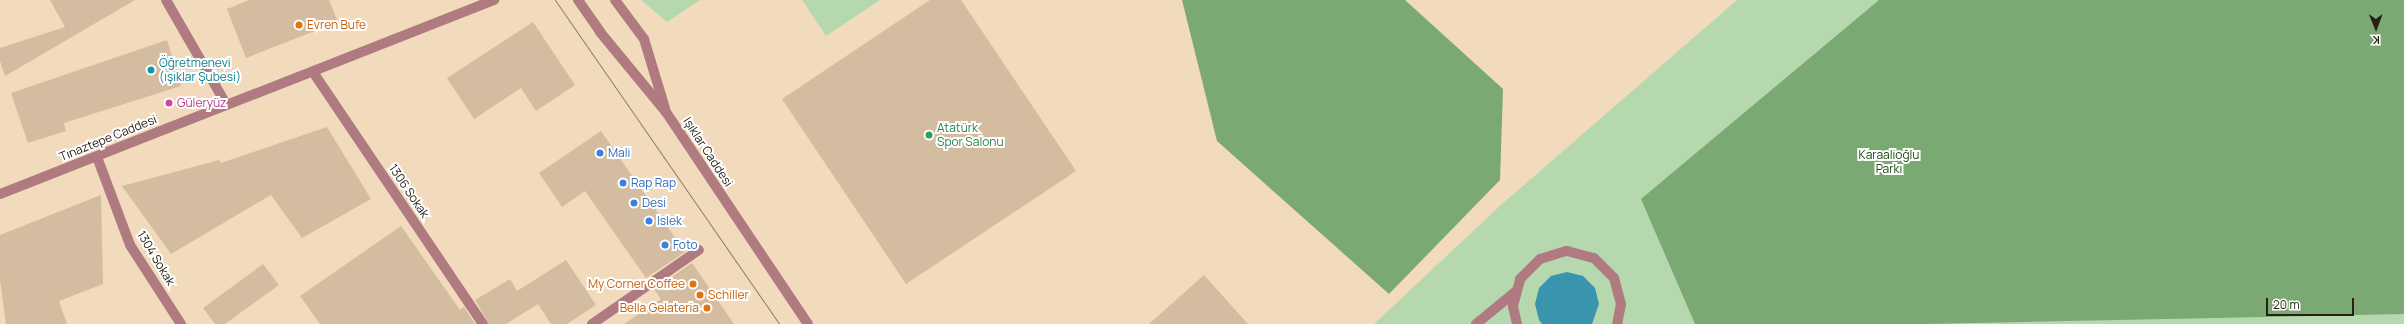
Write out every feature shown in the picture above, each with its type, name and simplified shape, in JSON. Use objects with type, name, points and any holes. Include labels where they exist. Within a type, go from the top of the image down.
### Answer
[{"type":"street","points":[[166,0],[226,104]]},
{"type":"street","name":"Tınaztepe Caddesi","points":[[0,194],[494,0]]},
{"type":"street","name":"Işıklar Caddesi","points":[[578,0],[600,32],[666,112],[808,324]]},
{"type":"street","points":[[615,0],[644,39],[666,112]]},
{"type":"street","name":"1306 Sokak","points":[[313,72],[483,324]]},
{"type":"street","name":"1304 Sokak","points":[[97,157],[130,245],[182,324]]},
{"type":"street","points":[[592,324],[699,250]]},
{"type":"street","points":[[1476,324],[1515,292],[1529,268],[1540,259],[1567,251],[1580,253],[1594,258],[1614,278],[1621,304],[1617,324]]},
{"type":"street","points":[[1515,292],[1513,306],[1517,324]]},
{"type":"green space","points":[[641,0],[700,0],[667,22]]},
{"type":"green space","points":[[802,0],[880,0],[826,36]]},
{"type":"green space","points":[[1182,0],[1405,0],[1503,89],[1500,180],[1389,294],[1217,141]]},
{"type":"green space","name":"Karaalioğlu Parkı","points":[[1737,0],[2404,0],[2404,324],[1374,324],[1501,205]]},
{"type":"green space","name":"Karaalioğlu Parkı","points":[[1879,0],[2404,0],[2404,314],[1925,324],[1695,324],[1641,199]]},
{"type":"water","points":[[1567,272],[1583,276],[1595,288],[1599,304],[1592,324],[1542,324],[1539,320],[1535,304],[1539,288],[1551,276]]},
{"type":"building","points":[[50,0],[135,0],[5,76],[0,61],[0,48],[65,27]]},
{"type":"building","points":[[249,0],[329,0],[338,22],[246,58],[227,9]]},
{"type":"building","name":"Atatürk Spor Salonu","points":[[930,0],[961,0],[1076,171],[906,284],[782,99]]},
{"type":"building","points":[[533,22],[575,85],[536,111],[521,88],[474,119],[447,78]]},
{"type":"building","points":[[167,40],[181,86],[64,123],[66,131],[28,143],[11,93]]},
{"type":"building","points":[[327,127],[371,199],[302,238],[271,195],[171,254],[122,186],[219,160],[221,163]]},
{"type":"building","points":[[601,131],[685,252],[646,278],[585,191],[562,207],[539,173]]},
{"type":"building","points":[[101,195],[103,284],[59,301],[67,324],[6,324],[0,280],[0,235]]},
{"type":"building","points":[[401,226],[460,310],[464,307],[475,324],[320,324],[300,296]]},
{"type":"building","points":[[566,260],[596,305],[567,324],[551,324],[538,304],[506,324],[489,324],[475,300],[510,279],[517,291]]},
{"type":"building","points":[[692,263],[734,324],[624,324],[661,299],[654,289]]},
{"type":"building","points":[[263,264],[279,285],[225,324],[215,324],[203,308]]},
{"type":"building","points":[[1204,275],[1248,324],[1149,324]]},
{"type":"tram line","points":[[555,0],[779,324]]},
{"type":"place","name":"Evren Bufe","points":[[299,25]]},
{"type":"place","name":"Öğretmenevi (ışıklar Şubesi)","points":[[151,70]]},
{"type":"place","name":"Güleryüz","points":[[169,103]]},
{"type":"place","name":"Atatürk Spor Salonu","points":[[929,135]]},
{"type":"place","name":"Mali","points":[[600,153]]},
{"type":"place","name":"Rap Rap","points":[[623,183]]},
{"type":"place","name":"Desi","points":[[634,203]]},
{"type":"place","name":"Islek","points":[[649,221]]},
{"type":"place","name":"Foto","points":[[665,245]]},
{"type":"place","name":"My Corner Coffee","points":[[693,284]]},
{"type":"place","name":"Schiller","points":[[700,295]]},
{"type":"place","name":"Bella Gelateria","points":[[707,308]]}]
